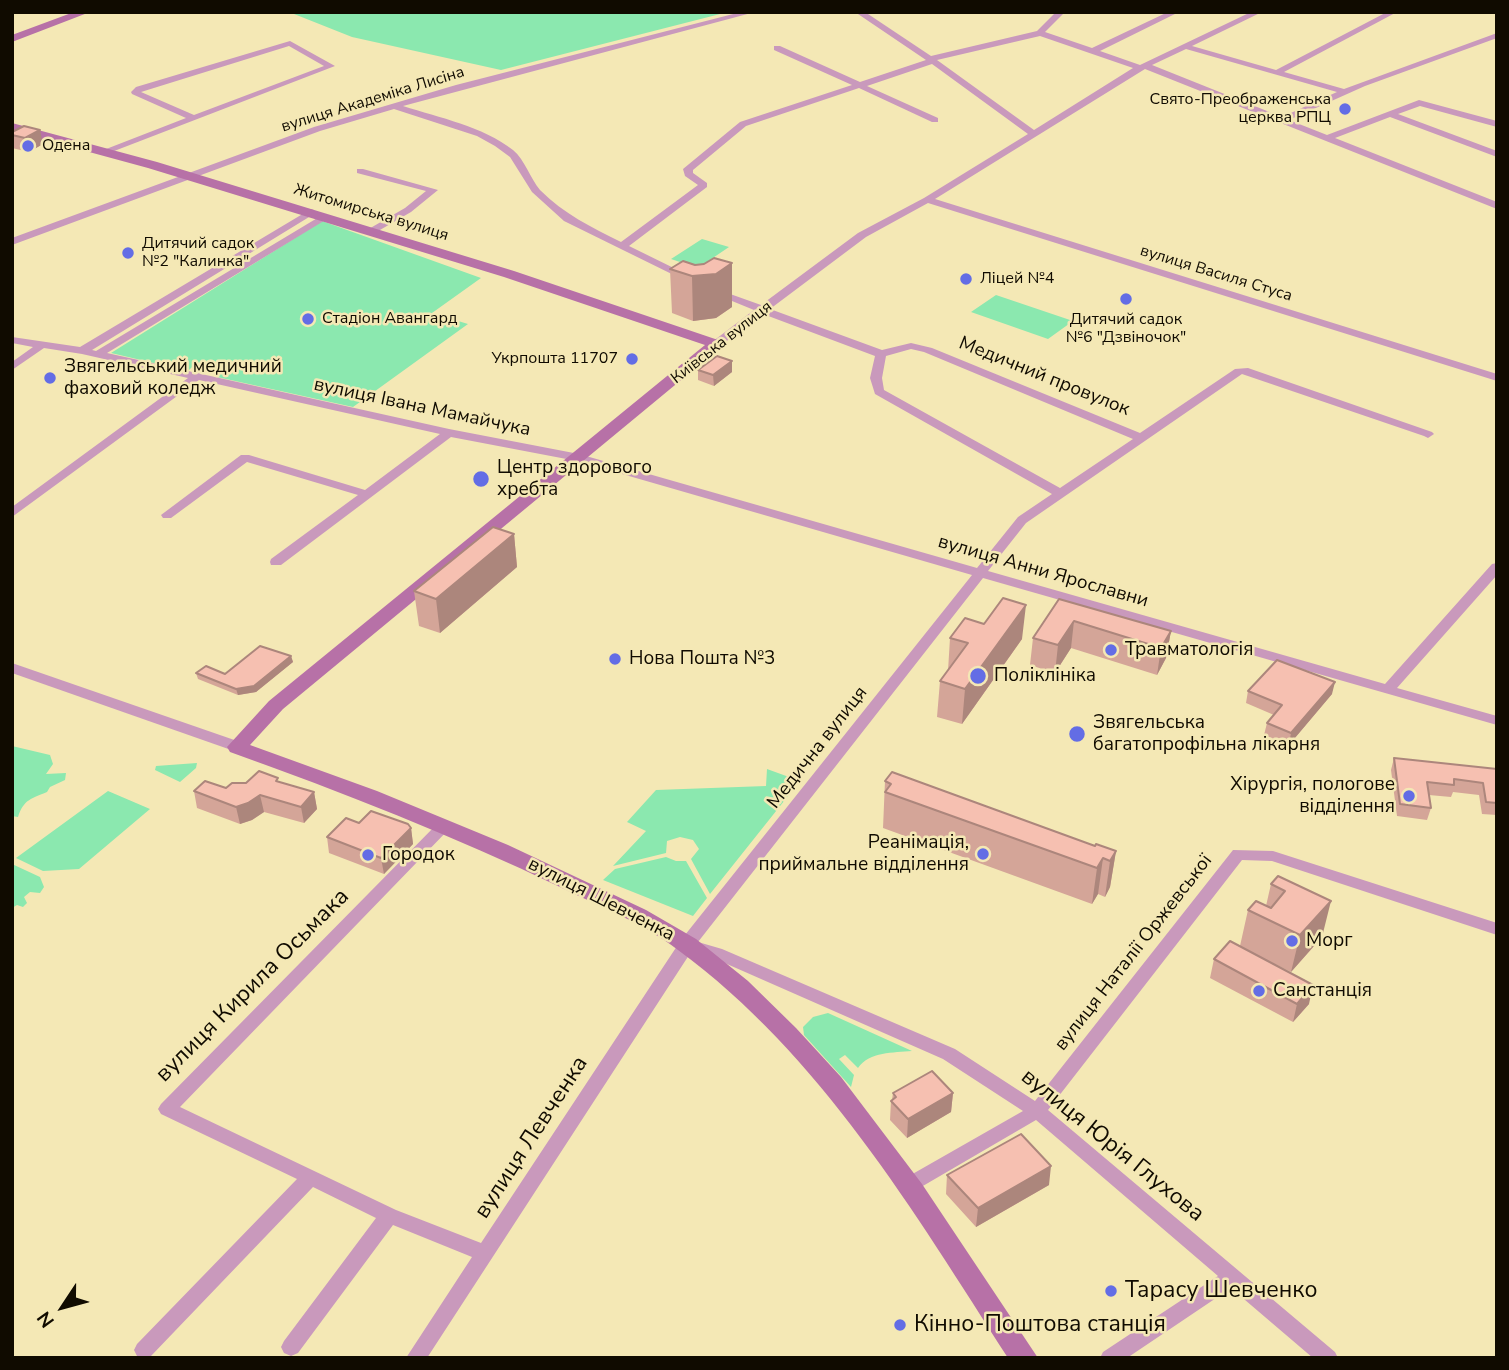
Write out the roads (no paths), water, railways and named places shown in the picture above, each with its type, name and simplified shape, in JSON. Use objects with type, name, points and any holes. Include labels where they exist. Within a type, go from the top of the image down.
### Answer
[{"type":"main road","points":[[12,40],[85,12]]},
{"type":"main road","name":"Житомирська вулиця","points":[[12,127],[106,150],[317,214],[641,315],[716,344]]},
{"type":"main road","name":"Київська вулиця","points":[[237,747],[276,705],[716,344]]},
{"type":"main road","name":"вулиця Шевченка","points":[[237,747],[443,827],[551,873],[662,928],[687,944],[783,1028],[819,1068],[909,1185],[1024,1358]]},
{"type":"street","name":"вулиця Академіка Лисіна","points":[[12,242],[317,130],[394,106],[751,12]]},
{"type":"street","points":[[621,247],[704,185],[688,174],[688,169],[743,124],[932,60],[1040,33],[1061,12]]},
{"type":"street","points":[[1091,52],[1175,12]]},
{"type":"street","name":"Київська вулиця","points":[[716,344],[862,235],[927,200],[1143,67],[1258,12]]},
{"type":"street","points":[[1278,72],[1393,12]]},
{"type":"street","points":[[868,15],[1032,133]]},
{"type":"street","points":[[1040,33],[1143,67],[1497,206]]},
{"type":"street","points":[[1282,120],[1346,92],[1497,35]]},
{"type":"street","points":[[106,150],[331,66],[290,43],[135,92],[191,117]]},
{"type":"street","points":[[1186,47],[1346,92]]},
{"type":"street","points":[[777,48],[935,120]]},
{"type":"street","points":[[1328,138],[1419,103],[1497,124]]},
{"type":"street","points":[[394,106],[480,134],[498,144],[513,155],[535,190],[567,219],[621,247],[730,298],[881,354],[876,378],[879,392],[1060,494]]},
{"type":"street","points":[[1392,114],[1497,154]]},
{"type":"street","points":[[360,171],[433,190],[408,211],[370,232]]},
{"type":"street","name":"вулиця Василя Стуса","points":[[927,200],[1497,378]]},
{"type":"street","points":[[82,351],[317,214]]},
{"type":"street","points":[[97,355],[317,214]]},
{"type":"street","name":"вулиця Івана Мамайчука","points":[[12,340],[82,351],[449,433],[579,458]]},
{"type":"street","points":[[12,367],[43,344]]},
{"type":"street","name":"Медичний провулок","points":[[881,354],[911,346],[928,350],[1139,437]]},
{"type":"street","points":[[1139,437],[1242,370],[1428,434]]},
{"type":"street","points":[[12,513],[195,378]]},
{"type":"street","points":[[276,562],[449,433]]},
{"type":"street","name":"Медичний провулок","points":[[979,574],[1022,520],[1139,437]]},
{"type":"street","points":[[167,514],[245,458],[368,494]]},
{"type":"street","name":"вулиця Анни Ярославни","points":[[579,458],[1497,721]]},
{"type":"street","points":[[1388,690],[1497,567]]},
{"type":"street","name":"Медична вулиця","points":[[687,944],[979,574]]},
{"type":"street","name":"вулиця Шевченка","points":[[12,668],[237,747]]},
{"type":"street","name":"вулиця Кирила Осьмака","points":[[443,827],[167,1109],[389,1215],[486,1254]]},
{"type":"street","name":"вулиця Наталії Оржевської","points":[[1037,1111],[1238,854],[1273,856],[1497,929]]},
{"type":"street","name":"вулиця Юрія Глухова","points":[[687,944],[716,953],[949,1054],[1037,1111],[1328,1358]]},
{"type":"street","name":"вулиця Левченка","points":[[416,1358],[687,944]]},
{"type":"street","points":[[909,1185],[1037,1111]]},
{"type":"street","points":[[144,1350],[310,1178]]},
{"type":"street","points":[[290,1347],[389,1215]]},
{"type":"street","points":[[1110,1358],[1233,1276]]},
{"type":"place","name":"Свято-Преображенська церква РПЦ","points":[[1345,109]]},
{"type":"place","name":"Одена","points":[[28,146]]},
{"type":"place","name":"Дитячий садок №2 \"Калинка\"","points":[[128,253]]},
{"type":"place","name":"Ліцей №4","points":[[966,279]]},
{"type":"place","name":"Дитячий садок №6 \"Дзвіночок\"","points":[[1126,299]]},
{"type":"place","name":"Стадіон Авангард","points":[[308,319]]},
{"type":"place","name":"Укрпошта 11707","points":[[632,359]]},
{"type":"place","name":"Звягельський медичний фаховий коледж","points":[[50,378]]},
{"type":"place","name":"Центр здорового хребта","points":[[481,479]]},
{"type":"place","name":"Травматологія","points":[[1111,650]]},
{"type":"place","name":"Нова Пошта №3","points":[[615,659]]},
{"type":"place","name":"Поліклініка","points":[[978,676]]},
{"type":"place","name":"Звягельська багатопрофільна лікарня","points":[[1077,734]]},
{"type":"place","name":"Хірургія, пологове відділення","points":[[1409,796]]},
{"type":"place","name":"Реанімація, приймальне відділення","points":[[983,854]]},
{"type":"place","name":"Городок","points":[[368,855]]},
{"type":"place","name":"Морг","points":[[1292,941]]},
{"type":"place","name":"Санстанція","points":[[1259,991]]},
{"type":"place","name":"Тарасу Шевченко","points":[[1111,1291]]},
{"type":"place","name":"Кінно-Поштова станція","points":[[900,1325]]}]
